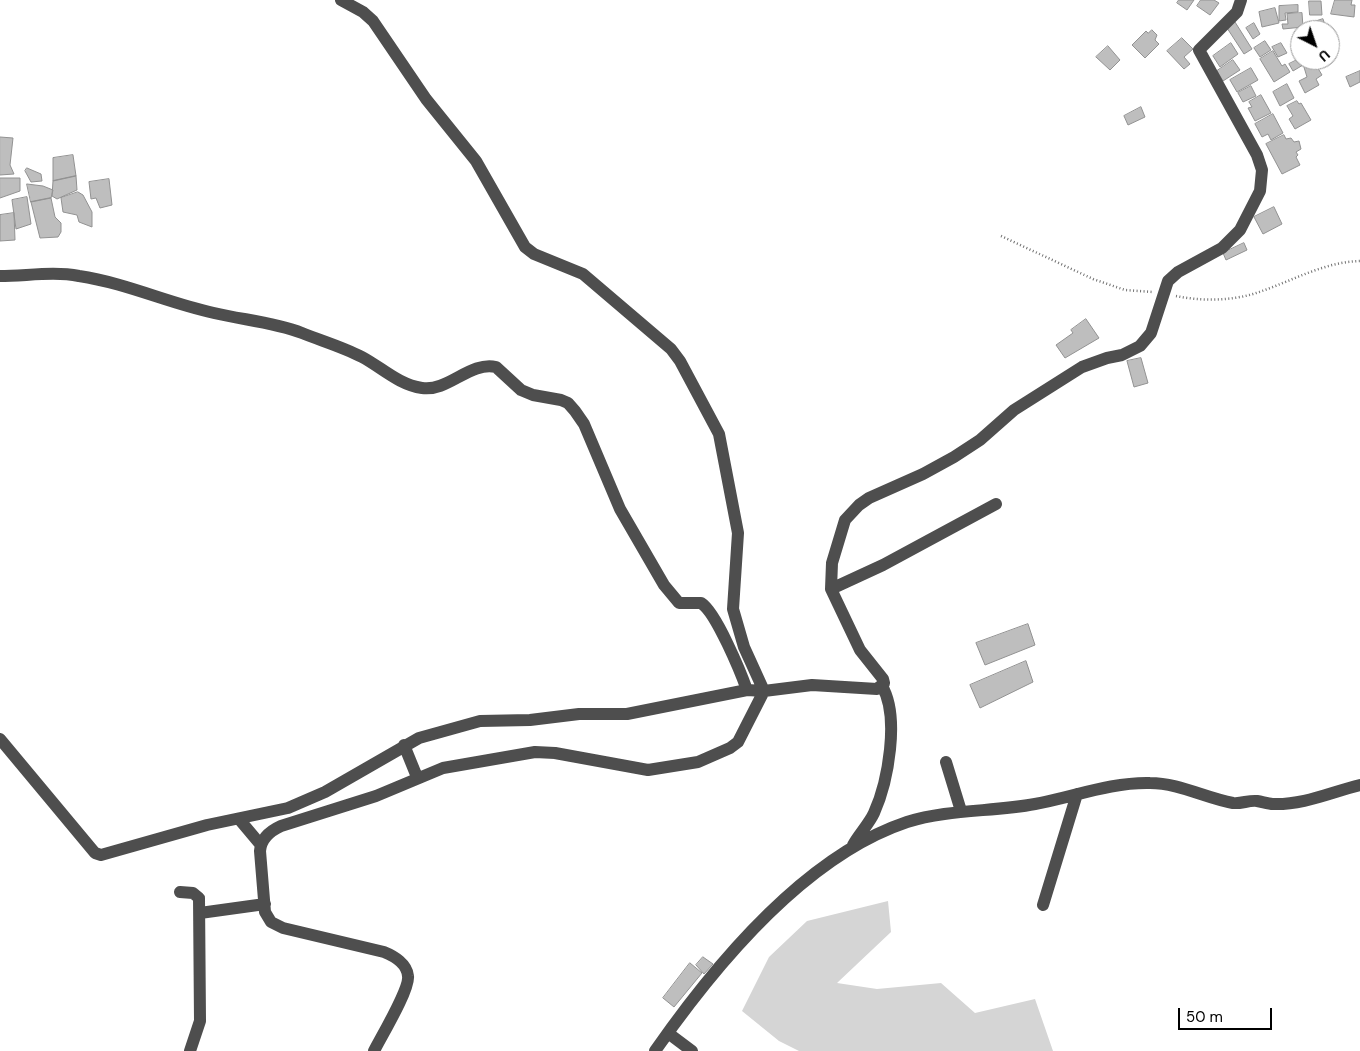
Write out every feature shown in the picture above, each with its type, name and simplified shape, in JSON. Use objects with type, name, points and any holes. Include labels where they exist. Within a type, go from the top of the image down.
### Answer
[{"type":"street","points":[[341,0],[363,12],[373,21],[426,99],[476,161],[525,247],[534,254],[583,274],[671,349],[680,361],[719,434],[738,533],[734,609],[744,647],[764,691]]},
{"type":"street","points":[[853,845],[873,814],[886,781],[890,733],[888,703],[882,686],[883,679],[860,650],[831,589],[832,563],[845,520],[859,505],[869,498],[923,474],[954,457],[980,440],[1014,410],[1082,367],[1106,358],[1122,355],[1140,346],[1151,333],[1168,281],[1178,272],[1209,257],[1233,239],[1240,230],[1260,191],[1262,170],[1257,155],[1198,50],[1236,12],[1241,0]]},
{"type":"street","points":[[0,276],[77,275],[125,286],[170,302],[214,313],[263,322],[299,332],[362,357],[404,383],[422,389],[447,383],[484,367],[496,367],[521,390],[532,395],[568,403],[584,424],[620,509],[664,584],[679,603],[701,603],[708,609],[730,651],[747,690]]},
{"type":"street","points":[[831,589],[883,565],[996,504]]},
{"type":"street","points":[[0,739],[98,854],[111,854],[207,825],[288,808],[316,796],[376,763],[404,744],[480,721],[530,720],[578,714],[627,714],[747,690],[764,691],[812,686],[867,689],[882,686]]},
{"type":"street","points":[[260,844],[269,833],[281,826],[376,796],[417,777],[443,768],[543,752],[648,770],[698,762],[730,748],[738,742],[764,691]]},
{"type":"street","points":[[404,744],[417,777]]},
{"type":"street","points":[[946,762],[961,811]]},
{"type":"street","points":[[655,1051],[731,954],[760,922],[825,866],[853,845],[908,822],[961,811],[1033,804],[1105,788],[1153,783],[1190,790],[1235,803],[1256,801],[1284,804],[1319,798],[1360,785]]},
{"type":"street","points":[[1043,905],[1077,794]]},
{"type":"street","points":[[239,819],[260,844],[267,917],[277,925],[384,952],[403,964],[408,976],[408,983],[374,1051]]},
{"type":"street","points":[[180,892],[196,894],[199,898],[200,1021],[190,1051]]},
{"type":"street","points":[[200,914],[265,904]]},
{"type":"street","points":[[668,1033],[692,1051]]},
{"type":"path","points":[[1001,236],[1093,279],[1125,290],[1165,293],[1192,300],[1252,294],[1340,262],[1360,261]]},
{"type":"shaded area","points":[[888,901],[891,932],[837,983],[877,989],[941,983],[975,1013],[1035,999],[1053,1051],[799,1051],[779,1041],[742,1011],[769,957],[807,921]]},
{"type":"building","points":[[1179,0],[1194,0],[1187,10],[1177,3]]},
{"type":"building","points":[[1201,0],[1214,0],[1219,3],[1210,15],[1197,6]]},
{"type":"building","points":[[1335,0],[1352,0],[1351,5],[1355,5],[1354,17],[1331,14]]},
{"type":"building","points":[[1309,1],[1321,1],[1322,15],[1310,15]]},
{"type":"building","points":[[1298,5],[1298,12],[1285,13],[1286,20],[1279,21],[1279,6]]},
{"type":"building","points":[[1275,8],[1279,23],[1262,27],[1259,12]]},
{"type":"building","points":[[1302,13],[1302,20],[1290,20],[1290,28],[1283,29],[1282,24],[1288,24],[1287,14]]},
{"type":"building","points":[[1235,22],[1252,49],[1244,54],[1227,28]]},
{"type":"building","points":[[1254,23],[1260,34],[1253,39],[1246,28]]},
{"type":"building","points":[[1152,30],[1157,35],[1155,40],[1159,44],[1145,58],[1132,45],[1146,31],[1148,33]]},
{"type":"building","points":[[1182,38],[1193,49],[1184,57],[1190,64],[1184,69],[1167,51]]},
{"type":"building","points":[[1265,41],[1271,50],[1260,57],[1254,48]]},
{"type":"building","points":[[1231,43],[1238,54],[1220,67],[1213,56]]},
{"type":"building","points":[[1281,43],[1287,53],[1278,57],[1272,47]]},
{"type":"building","points":[[1108,46],[1120,60],[1110,70],[1096,57]]},
{"type":"building","points":[[1273,51],[1282,66],[1285,64],[1290,72],[1274,82],[1260,59]]},
{"type":"building","points":[[1233,60],[1240,70],[1223,81],[1217,71]]},
{"type":"building","points":[[1251,68],[1258,80],[1237,92],[1230,80]]},
{"type":"building","points":[[1305,70],[1319,70],[1322,75],[1316,79],[1319,85],[1305,93],[1299,81],[1307,77]]},
{"type":"building","points":[[1360,71],[1360,82],[1350,87],[1346,77]]},
{"type":"building","points":[[1287,84],[1294,98],[1280,106],[1273,92]]},
{"type":"building","points":[[1251,86],[1256,96],[1243,102],[1238,93]]},
{"type":"building","points":[[1261,95],[1271,113],[1255,121],[1248,108],[1252,107],[1249,102]]},
{"type":"building","points":[[1297,101],[1299,104],[1301,103],[1311,120],[1295,129],[1289,119],[1293,116],[1287,106]]},
{"type":"building","points":[[1141,107],[1145,117],[1128,125],[1124,116]]},
{"type":"building","points":[[1273,114],[1283,133],[1271,140],[1268,134],[1262,137],[1255,124]]},
{"type":"building","points":[[1284,135],[1286,139],[1291,138],[1294,142],[1299,141],[1301,149],[1296,152],[1300,165],[1282,174],[1266,144]]},
{"type":"building","points":[[0,137],[13,138],[10,165],[14,174],[0,175]]},
{"type":"building","points":[[73,155],[76,176],[53,181],[53,158]]},
{"type":"building","points":[[27,168],[41,174],[42,181],[31,182],[25,171]]},
{"type":"building","points":[[76,176],[77,190],[57,199],[52,196],[53,181]]},
{"type":"building","points":[[0,178],[20,178],[20,191],[0,198]]},
{"type":"building","points":[[109,179],[112,205],[100,208],[96,198],[91,199],[89,182]]},
{"type":"building","points":[[27,184],[43,186],[53,190],[51,198],[31,202]]},
{"type":"building","points":[[78,192],[83,195],[92,212],[92,227],[79,222],[77,215],[63,212],[61,198]]},
{"type":"building","points":[[27,197],[31,224],[16,229],[12,200]]},
{"type":"building","points":[[51,198],[55,217],[61,223],[61,232],[58,237],[40,238],[31,202]]},
{"type":"building","points":[[1274,207],[1282,224],[1263,234],[1254,217]]},
{"type":"building","points":[[14,213],[15,240],[0,241],[0,215]]},
{"type":"building","points":[[1244,243],[1247,250],[1226,260],[1223,253]]},
{"type":"building","points":[[1086,319],[1099,338],[1065,358],[1056,345],[1073,333],[1071,330]]},
{"type":"building","points":[[1141,358],[1148,383],[1134,387],[1127,361]]},
{"type":"building","points":[[1028,624],[1035,645],[985,665],[976,643]]},
{"type":"building","points":[[1026,661],[1033,682],[980,708],[970,685]]},
{"type":"building","points":[[703,957],[713,964],[704,974],[696,965]]},
{"type":"building","points":[[690,963],[702,973],[674,1007],[663,998]]}]
